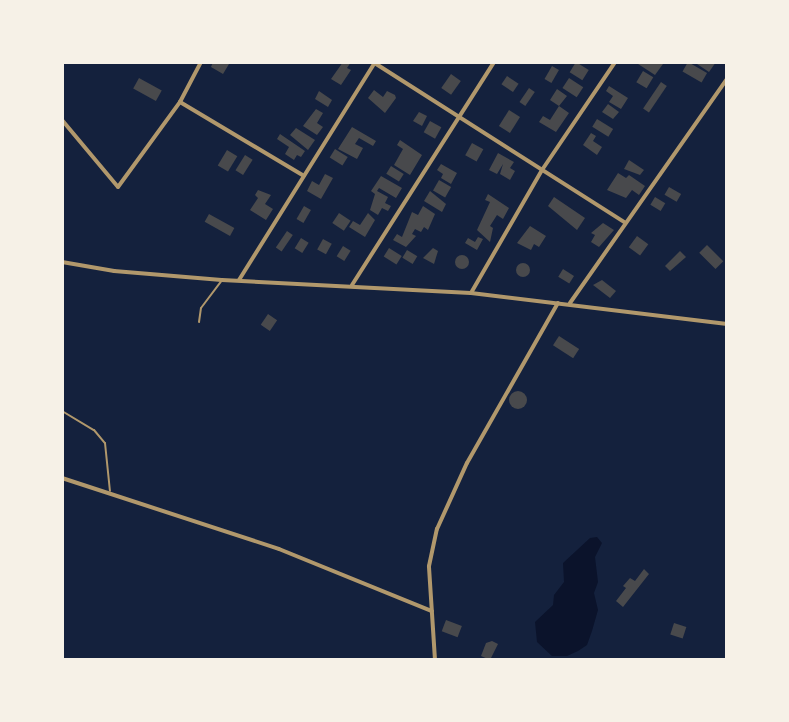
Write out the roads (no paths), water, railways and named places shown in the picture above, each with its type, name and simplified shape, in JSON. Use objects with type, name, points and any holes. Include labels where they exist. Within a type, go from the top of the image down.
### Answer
[{"type":"street","points":[[62,120],[118,187],[180,102],[201,62]]},
{"type":"street","points":[[239,280],[374,62],[624,222]]},
{"type":"street","points":[[352,285],[494,62]]},
{"type":"street","points":[[471,293],[542,170],[615,62]]},
{"type":"street","points":[[570,303],[727,79]]},
{"type":"street","points":[[180,102],[304,176]]},
{"type":"street","points":[[62,262],[114,271],[222,280],[471,293],[727,324]]},
{"type":"street","points":[[435,660],[429,566],[437,529],[467,463],[559,302]]},
{"type":"street","points":[[62,478],[110,491],[279,549],[432,611]]},
{"type":"lane","points":[[199,322],[201,308],[222,280]]},
{"type":"lane","points":[[62,411],[94,430],[105,443],[110,491]]},
{"type":"water","points":[[597,537],[602,543],[595,557],[598,582],[594,593],[598,610],[587,645],[567,656],[552,656],[537,642],[535,622],[553,605],[554,595],[564,582],[563,563],[590,538]]}]
